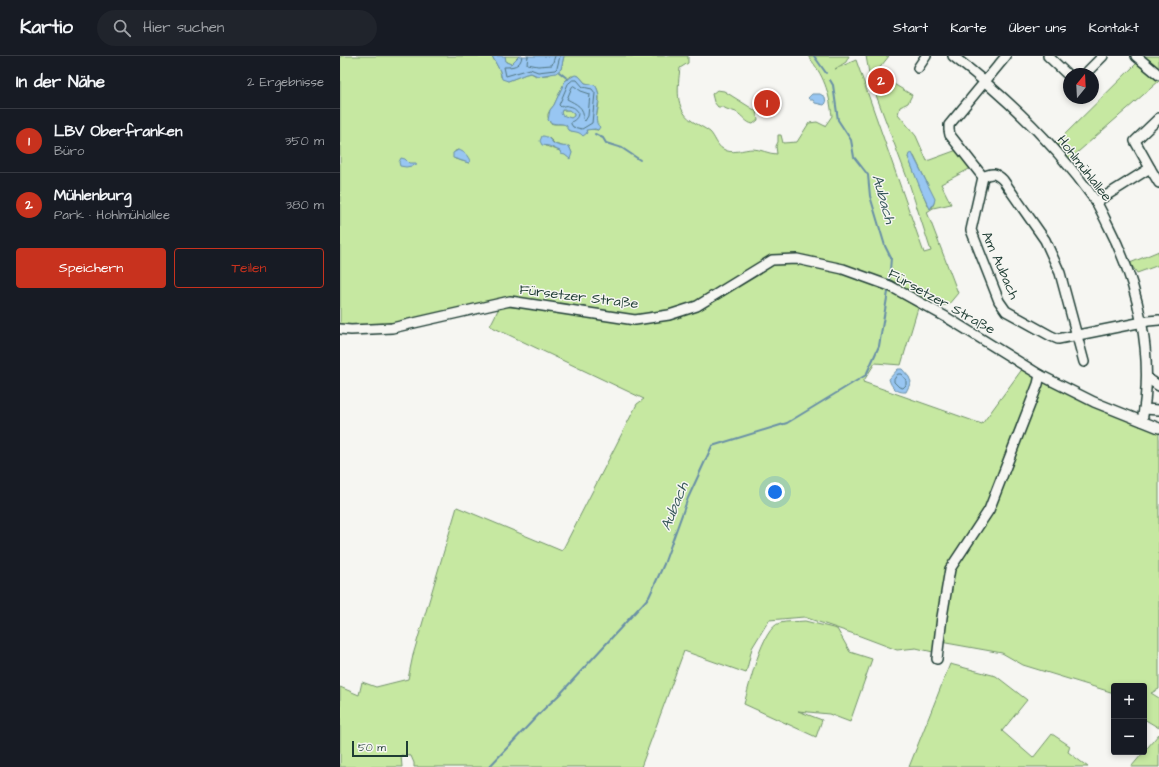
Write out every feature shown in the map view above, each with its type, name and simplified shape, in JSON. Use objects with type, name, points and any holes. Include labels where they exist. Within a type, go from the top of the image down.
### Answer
[{"type":"street","points":[[918,68],[926,56]]},
{"type":"street","name":"Hohlmühlallee","points":[[953,56],[986,81],[1048,142],[1096,202],[1124,260],[1141,323],[1146,378],[1142,421]]},
{"type":"street","points":[[1006,56],[949,125],[948,130],[950,135],[983,177],[991,173],[997,174],[1004,180],[1045,240],[1060,273],[1084,362]]},
{"type":"street","points":[[1048,56],[1063,70]]},
{"type":"street","points":[[1091,68],[1103,56]]},
{"type":"street","points":[[1136,56],[1159,75]]},
{"type":"street","points":[[1159,118],[1135,141],[1159,183]]},
{"type":"street","points":[[1096,202],[1150,168]]},
{"type":"street","name":"Am Aubach","points":[[983,177],[970,230],[999,302],[1006,311],[1058,339],[1159,320]]},
{"type":"street","name":"Fürsetzer Straße","points":[[340,329],[351,330],[392,328],[510,301],[635,320],[663,316],[697,306],[772,260],[797,259],[843,269],[890,286],[958,324],[1040,375],[1094,402],[1159,428]]},
{"type":"street","points":[[938,659],[942,617],[950,569],[989,510],[1038,384],[1040,375]]},
{"type":"street","points":[[1146,378],[1159,386]]},
{"type":"street","points":[[1144,409],[1159,410]]},
{"type":"green space","points":[[340,56],[492,56],[500,71],[501,77],[508,81],[531,73],[536,76],[548,75],[561,69],[564,56],[688,56],[688,63],[680,68],[678,90],[680,104],[686,116],[710,132],[719,146],[726,151],[734,152],[753,149],[777,154],[776,146],[778,142],[778,135],[781,135],[783,143],[797,142],[809,123],[817,122],[825,126],[832,116],[825,84],[818,70],[808,56],[849,56],[846,62],[835,69],[856,60],[924,253],[931,251],[909,183],[870,79],[866,56],[889,56],[878,70],[892,83],[912,95],[908,103],[900,107],[898,114],[916,136],[927,161],[957,150],[971,168],[941,184],[951,204],[933,208],[927,212],[958,293],[948,305],[932,305],[892,283],[797,259],[772,260],[697,306],[635,320],[510,301],[392,328],[340,329]],"holes":[[[571,76],[579,76],[585,83],[595,85],[599,94],[596,121],[598,130],[589,129],[581,133],[571,131],[565,124],[550,123],[548,114],[554,105],[565,81]],[[548,137],[555,144],[565,147],[569,146],[572,153],[568,157],[560,151],[546,146]],[[458,150],[469,163],[455,159],[455,151]],[[914,156],[928,185],[934,203],[932,208],[928,206],[908,157]]]},
{"type":"green space","points":[[505,56],[519,56],[511,64],[506,62]]},
{"type":"green space","points":[[1159,56],[1159,67],[1157,68],[1143,57]]},
{"type":"green space","points":[[1139,61],[1159,81],[1070,159],[1056,143],[1095,104],[1099,104],[1099,101]]},
{"type":"green space","points":[[717,90],[724,91],[756,111],[758,120],[753,124],[746,121],[736,112],[723,107],[718,107],[714,102],[712,94]]},
{"type":"green space","points":[[562,110],[569,110],[574,114],[574,117],[571,118],[562,116]]},
{"type":"green space","points":[[1159,251],[1159,265],[1137,273],[1130,263]]},
{"type":"green space","points":[[797,262],[842,273],[886,289],[918,308],[901,365],[875,363],[863,382],[982,424],[1023,368],[1159,432],[1159,689],[1151,693],[1159,698],[1159,728],[1147,721],[1147,683],[1111,683],[1111,692],[1023,665],[1002,653],[935,641],[933,652],[916,648],[897,650],[804,617],[769,620],[752,648],[746,673],[684,651],[641,767],[414,767],[411,756],[401,755],[402,767],[340,767],[340,687],[359,695],[362,682],[376,687],[408,679],[413,655],[457,507],[562,551],[637,404],[644,399],[490,326],[500,306],[569,312],[635,322],[705,307],[772,263]]},
{"type":"green space","points":[[805,621],[837,629],[850,652],[872,659],[850,722],[829,714],[798,711],[822,720],[816,737],[744,704],[757,659],[767,635],[773,627],[780,623]]},
{"type":"green space","points":[[950,664],[996,676],[1027,700],[1002,731],[1033,758],[1052,734],[1070,746],[1068,752],[1088,767],[909,767]]},
{"type":"green space","points":[[1159,734],[1159,767],[1131,767],[1141,755],[1147,755],[1147,748]]},
{"type":"water","points":[[492,56],[505,56],[506,62],[511,64],[519,56],[564,56],[561,69],[556,73],[538,76],[531,73],[508,81],[502,79],[500,71]]},
{"type":"water","points":[[575,75],[579,76],[585,83],[595,85],[599,96],[596,119],[597,124],[600,127],[598,130],[586,130],[587,133],[583,136],[567,129],[567,126],[565,125],[553,123],[548,120],[550,110],[554,105],[565,81]],"holes":[[[562,110],[569,110],[574,114],[574,116],[571,118],[562,115]]]},
{"type":"water","points":[[812,94],[820,94],[825,97],[826,103],[824,105],[810,100],[808,98]]},
{"type":"water","points":[[542,136],[547,137],[557,145],[569,146],[572,153],[570,159],[561,154],[560,151],[549,146],[542,145],[540,141]]},
{"type":"water","points":[[458,150],[462,151],[467,156],[470,161],[469,163],[453,158],[453,153]]},
{"type":"water","points":[[912,153],[935,199],[930,209],[908,157],[909,154]]},
{"type":"water","points":[[401,158],[405,159],[409,163],[416,163],[417,165],[406,167],[400,166],[399,162]]},
{"type":"water","points":[[898,369],[902,369],[909,377],[911,382],[906,392],[900,392],[893,387],[890,382],[889,379]]},
{"type":"waterway","name":"Aubach","points":[[814,56],[826,73]]},
{"type":"waterway","points":[[559,72],[568,79]]},
{"type":"waterway","name":"Aubach","points":[[830,80],[833,85],[838,120],[851,140],[854,157],[868,175],[870,196],[885,246],[891,258],[889,283]]},
{"type":"waterway","points":[[595,134],[603,138],[606,143],[622,148],[640,160]]},
{"type":"waterway","name":"Aubach","points":[[489,767],[561,693],[649,597],[664,564],[688,498],[712,446],[787,423],[866,375],[879,346],[888,292]]},
{"type":"waterway","points":[[924,310],[953,327]]},
{"type":"place","name":"Mühlenburg","points":[[881,81]]},
{"type":"place","name":"LBV Oberfranken","points":[[767,103]]}]
